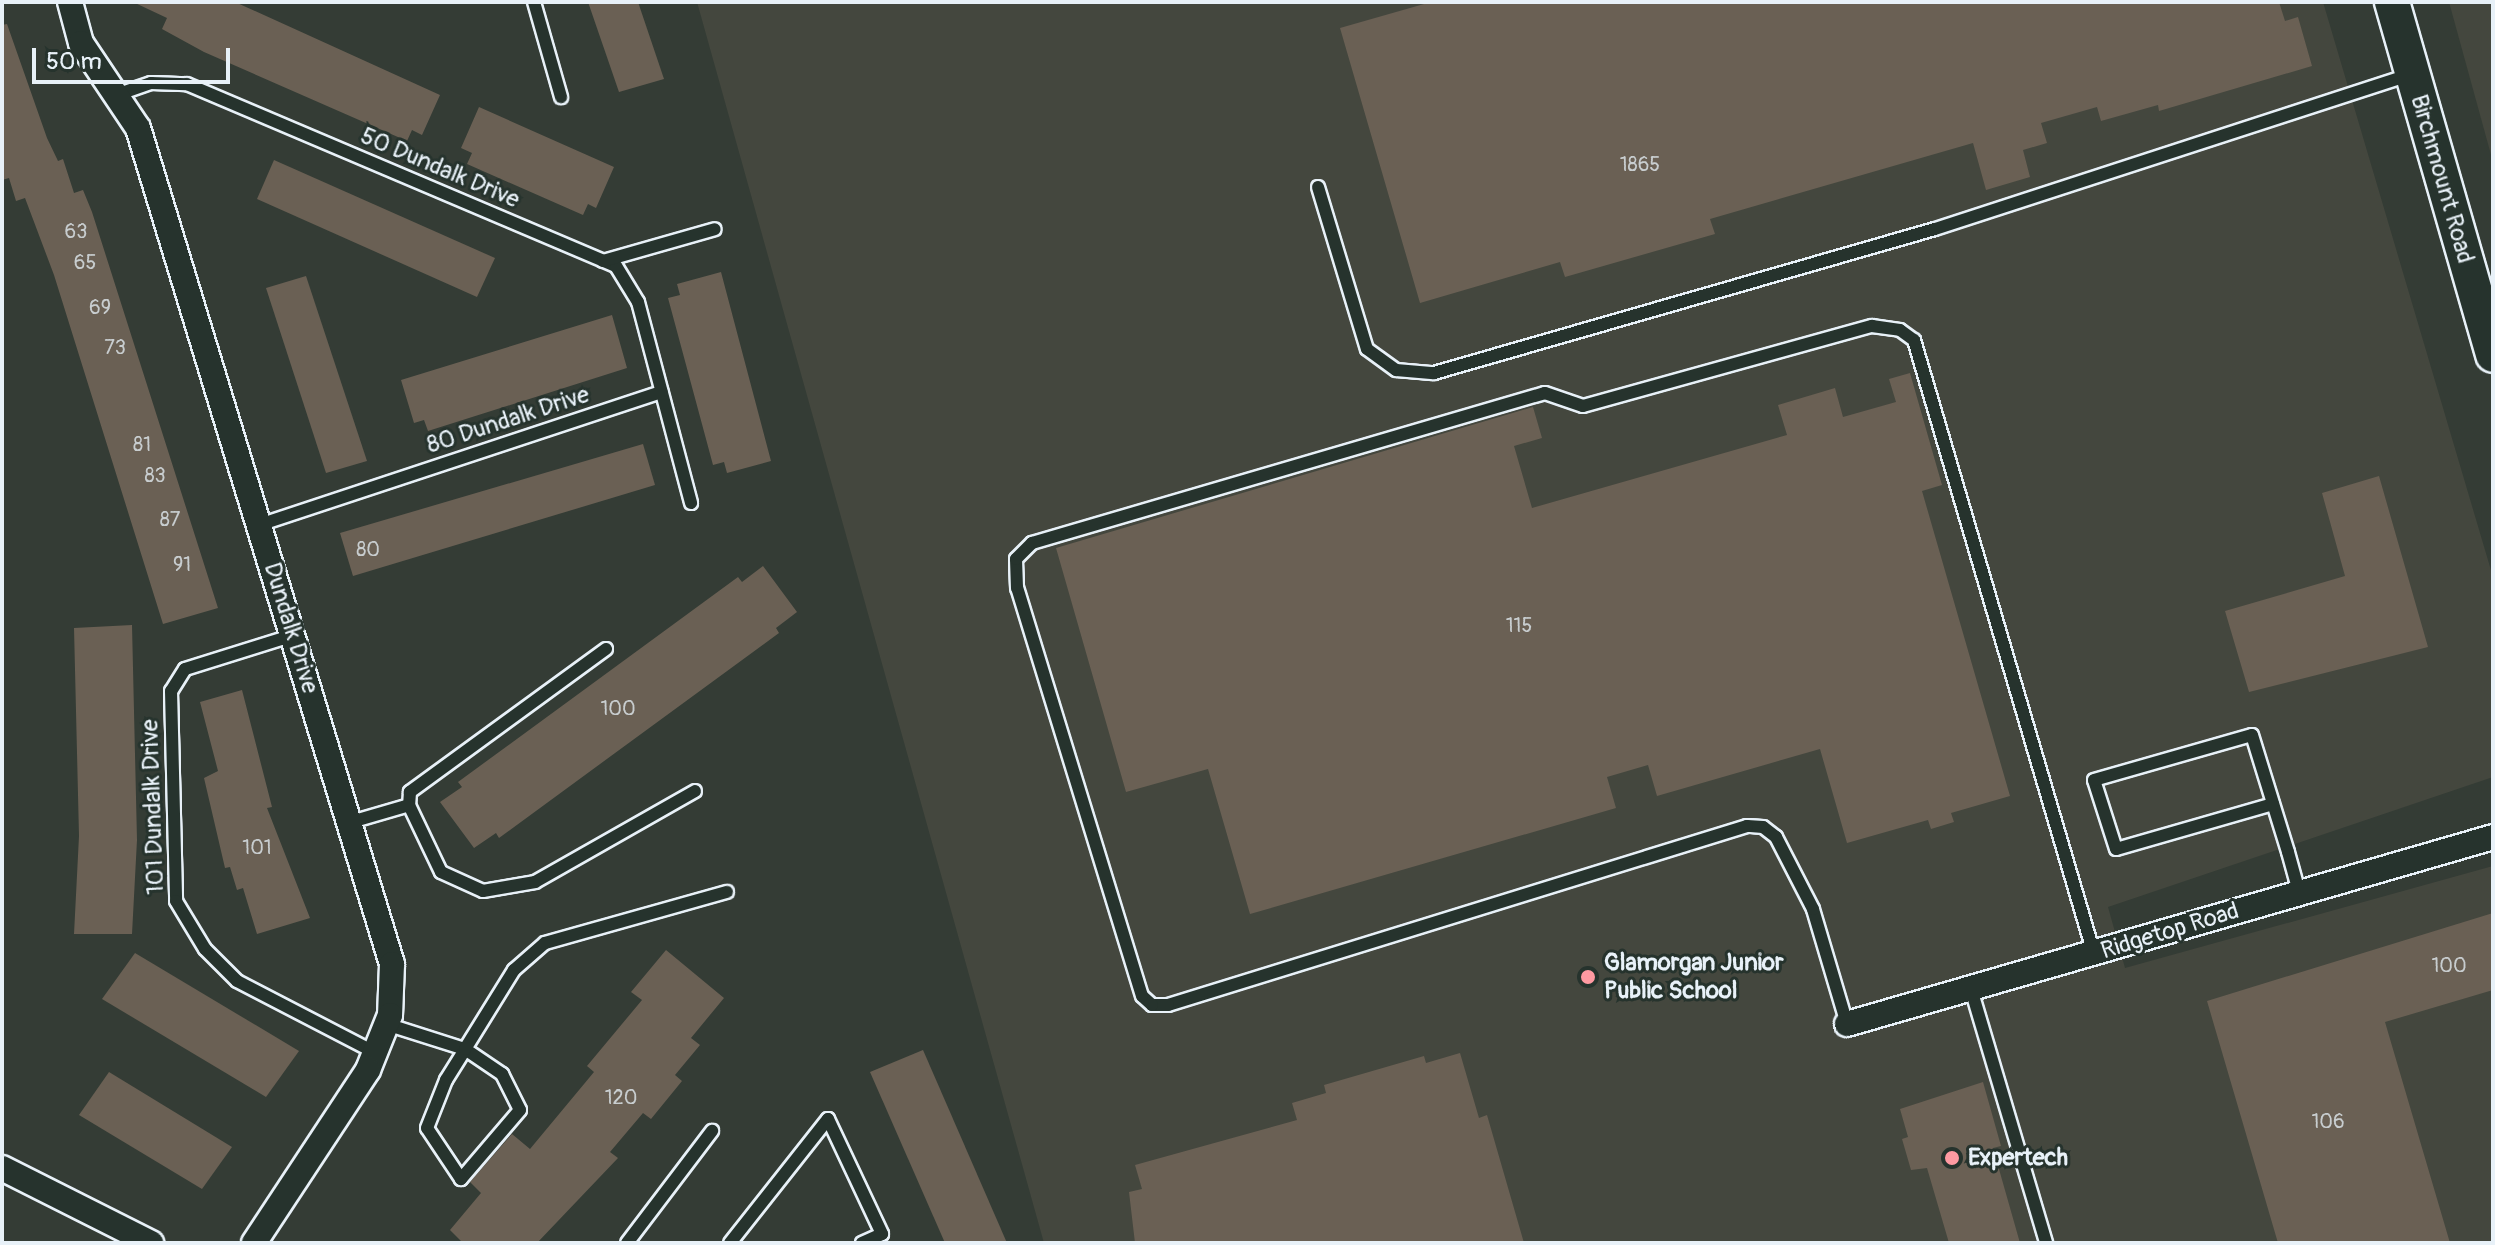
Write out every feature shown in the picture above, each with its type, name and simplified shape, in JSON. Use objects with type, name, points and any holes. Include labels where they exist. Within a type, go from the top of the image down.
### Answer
[{"type":"main road","name":"Birchmount Road","points":[[2392,2],[2493,355]]},
{"type":"street","name":"Dundalk Drive","points":[[70,2],[81,43],[119,94],[138,128],[392,964],[395,992],[376,1053],[254,1243]]},
{"type":"street","name":"Ridgetop Road","points":[[1847,1024],[2493,837]]},
{"type":"street","points":[[2,1168],[151,1243]]},
{"type":"lane","points":[[534,2],[561,97]]},
{"type":"lane","points":[[1318,187],[1367,349],[1396,370],[1434,373],[1935,229],[2412,74]]},
{"type":"lane","name":"50 Dundalk Drive","points":[[119,94],[151,83],[187,84],[616,266],[635,294],[662,392]]},
{"type":"lane","points":[[603,261],[715,229]]},
{"type":"lane","points":[[1847,1024],[1813,909],[1776,837],[1763,827],[1747,826],[1168,1005],[1152,1005],[1142,996],[1022,603],[1016,559],[1032,543],[1545,393],[1583,406],[1872,326],[1900,330],[1914,340],[2094,954]]},
{"type":"lane","points":[[662,392],[691,503]]},
{"type":"lane","name":"80 Dundalk Drive","points":[[259,525],[662,392]]},
{"type":"lane","name":"101 Dundalk Drive","points":[[294,635],[185,669],[171,691],[176,901],[205,949],[237,981],[376,1053]]},
{"type":"lane","points":[[606,649],[410,792],[409,805],[441,872],[483,891],[535,882],[695,791]]},
{"type":"lane","points":[[2273,804],[2116,849],[2094,780],[2252,735],[2273,804],[2299,892]]},
{"type":"lane","points":[[351,822],[409,805]]},
{"type":"lane","points":[[386,1024],[465,1049],[502,1074],[520,1110],[461,1179],[427,1128],[465,1049],[514,970],[545,943],[727,892]]},
{"type":"lane","points":[[1971,989],[2046,1243]]},
{"type":"lane","points":[[730,1243],[828,1119],[882,1234],[862,1243]]},
{"type":"lane","points":[[627,1243],[712,1131]]},
{"type":"shaded area","points":[[697,2],[2323,2],[2493,577],[2493,777],[2108,907],[2125,968],[2493,866],[2493,1243],[1044,1243]]},
{"type":"shaded area","points":[[2449,2],[2493,2],[2493,162]]},
{"type":"building","points":[[133,2],[235,2],[440,95],[422,135],[412,130],[407,141],[204,52],[162,29],[167,18]]},
{"type":"building","points":[[588,2],[638,2],[664,79],[619,92]]},
{"type":"building","points":[[1431,2],[2279,2],[2285,21],[2298,17],[2312,66],[2159,111],[2158,105],[2101,121],[2097,107],[2041,123],[2047,143],[2023,150],[2030,177],[1986,190],[1973,143],[1710,219],[1715,234],[1565,277],[1560,262],[1420,303],[1340,28]]},
{"type":"building","points":[[7,24],[47,138],[58,161],[63,159],[74,193],[83,190],[92,212],[218,608],[163,624],[54,275],[25,198],[16,201],[9,178],[2,180],[2,25]]},
{"type":"building","points":[[479,107],[614,167],[596,208],[588,204],[583,215],[467,164],[472,153],[461,148]]},
{"type":"building","points":[[274,160],[495,258],[477,297],[257,199]]},
{"type":"building","points":[[721,272],[771,461],[727,473],[724,462],[713,465],[668,298],[680,295],[677,284]]},
{"type":"building","points":[[306,276],[367,461],[326,473],[266,288]]},
{"type":"building","points":[[612,315],[627,368],[428,431],[424,420],[414,423],[401,380]]},
{"type":"building","points":[[1910,373],[1942,485],[1922,491],[2010,796],[1951,813],[1954,822],[1931,829],[1928,820],[1847,843],[1820,749],[1657,796],[1648,765],[1607,777],[1616,808],[1250,914],[1208,769],[1126,792],[1056,548],[1533,407],[1542,438],[1514,446],[1532,508],[1787,435],[1778,405],[1835,388],[1843,417],[1896,402],[1889,379]]},
{"type":"building","points":[[643,444],[655,485],[353,576],[340,533]]},
{"type":"building","points":[[2379,476],[2428,647],[2249,692],[2225,611],[2345,576],[2322,493]]},
{"type":"building","points":[[763,566],[797,612],[776,628],[779,633],[499,838],[496,833],[474,848],[440,802],[462,787],[458,782],[738,577],[742,582]]},
{"type":"building","points":[[132,625],[137,840],[132,934],[74,934],[79,836],[74,628]]},
{"type":"building","points":[[242,690],[272,807],[267,808],[310,918],[257,934],[243,888],[237,890],[230,867],[225,868],[204,778],[218,771],[200,702]]},
{"type":"building","points":[[2493,913],[2493,990],[2385,1022],[2450,1243],[2278,1243],[2207,1001]]},
{"type":"building","points":[[666,950],[724,998],[691,1038],[700,1045],[675,1075],[682,1081],[651,1119],[643,1113],[610,1152],[618,1158],[537,1243],[463,1243],[450,1230],[481,1193],[470,1182],[512,1134],[530,1149],[594,1072],[587,1066],[642,1000],[631,992]]},
{"type":"building","points":[[135,953],[299,1051],[266,1097],[102,999]]},
{"type":"building","points":[[923,1050],[1007,1243],[945,1243],[870,1072]]},
{"type":"building","points":[[1460,1053],[1479,1118],[1487,1115],[1524,1243],[1135,1243],[1129,1192],[1142,1189],[1135,1165],[1297,1120],[1292,1103],[1326,1093],[1324,1085],[1424,1056],[1426,1063]]},
{"type":"building","points":[[109,1072],[232,1147],[202,1189],[79,1115]]},
{"type":"building","name":"Expertech","points":[[1983,1082],[2001,1146],[1993,1148],[2020,1243],[1949,1243],[1927,1168],[1911,1170],[1902,1139],[1908,1137],[1900,1109]]},
{"type":"place","name":"Glamorgan Junior Public School","points":[[1588,977]]},
{"type":"place","name":"Expertech","points":[[1952,1158]]}]
